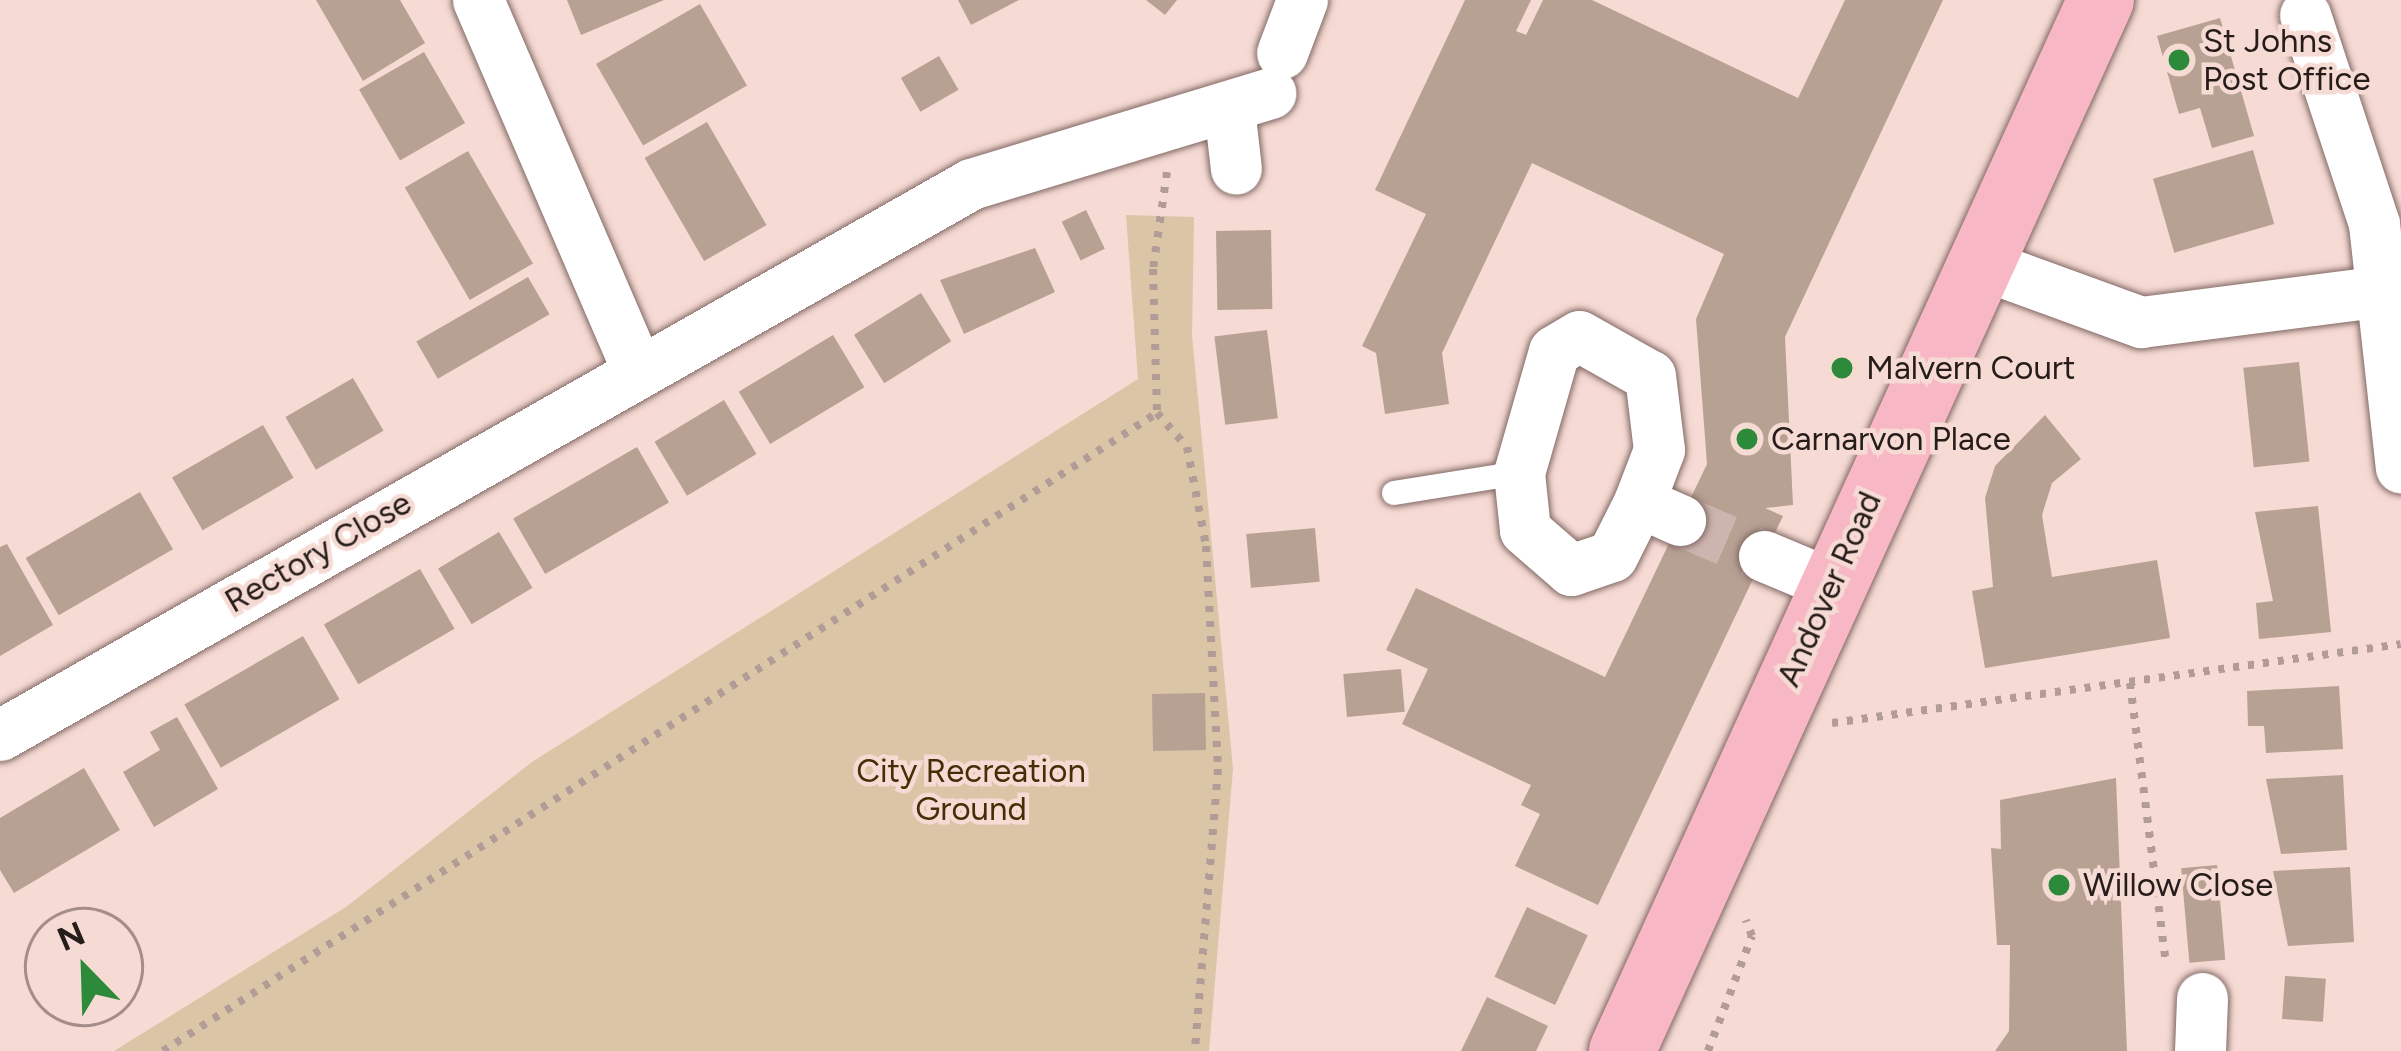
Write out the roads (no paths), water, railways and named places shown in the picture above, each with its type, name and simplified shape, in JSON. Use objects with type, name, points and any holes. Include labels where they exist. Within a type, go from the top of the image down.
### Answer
[{"type":"main road","name":"Andover Road","points":[[1622,1051],[1976,262],[2101,0]]},
{"type":"street","points":[[478,0],[638,370]]},
{"type":"street","points":[[1236,170],[1260,85],[1302,0]]},
{"type":"street","points":[[2308,14],[2388,217],[2374,292],[2401,468]]},
{"type":"street","name":"Rectory Close","points":[[0,735],[971,184],[1260,85]]},
{"type":"street","points":[[1976,262],[2141,322],[2374,292]]},
{"type":"street","points":[[1579,336],[1650,376],[1659,450],[1659,512],[1612,556],[1571,570],[1525,530],[1519,473],[1554,351],[1579,336]]},
{"type":"street","points":[[1764,556],[1831,584]]},
{"type":"street","points":[[2200,1051],[2202,998]]},
{"type":"lane","points":[[1394,493],[1519,473]]},
{"type":"tunnel","points":[[1680,520],[1764,556]]},
{"type":"place","name":"St Johns Post Office","points":[[2179,60]]},
{"type":"place","name":"Malvern Court","points":[[1842,368]]},
{"type":"place","name":"Carnarvon Place","points":[[1747,439]]},
{"type":"place","name":"Willow Close","points":[[2059,885]]},
{"type":"park label","name":"City Recreation Ground","points":[[971,790]]}]
